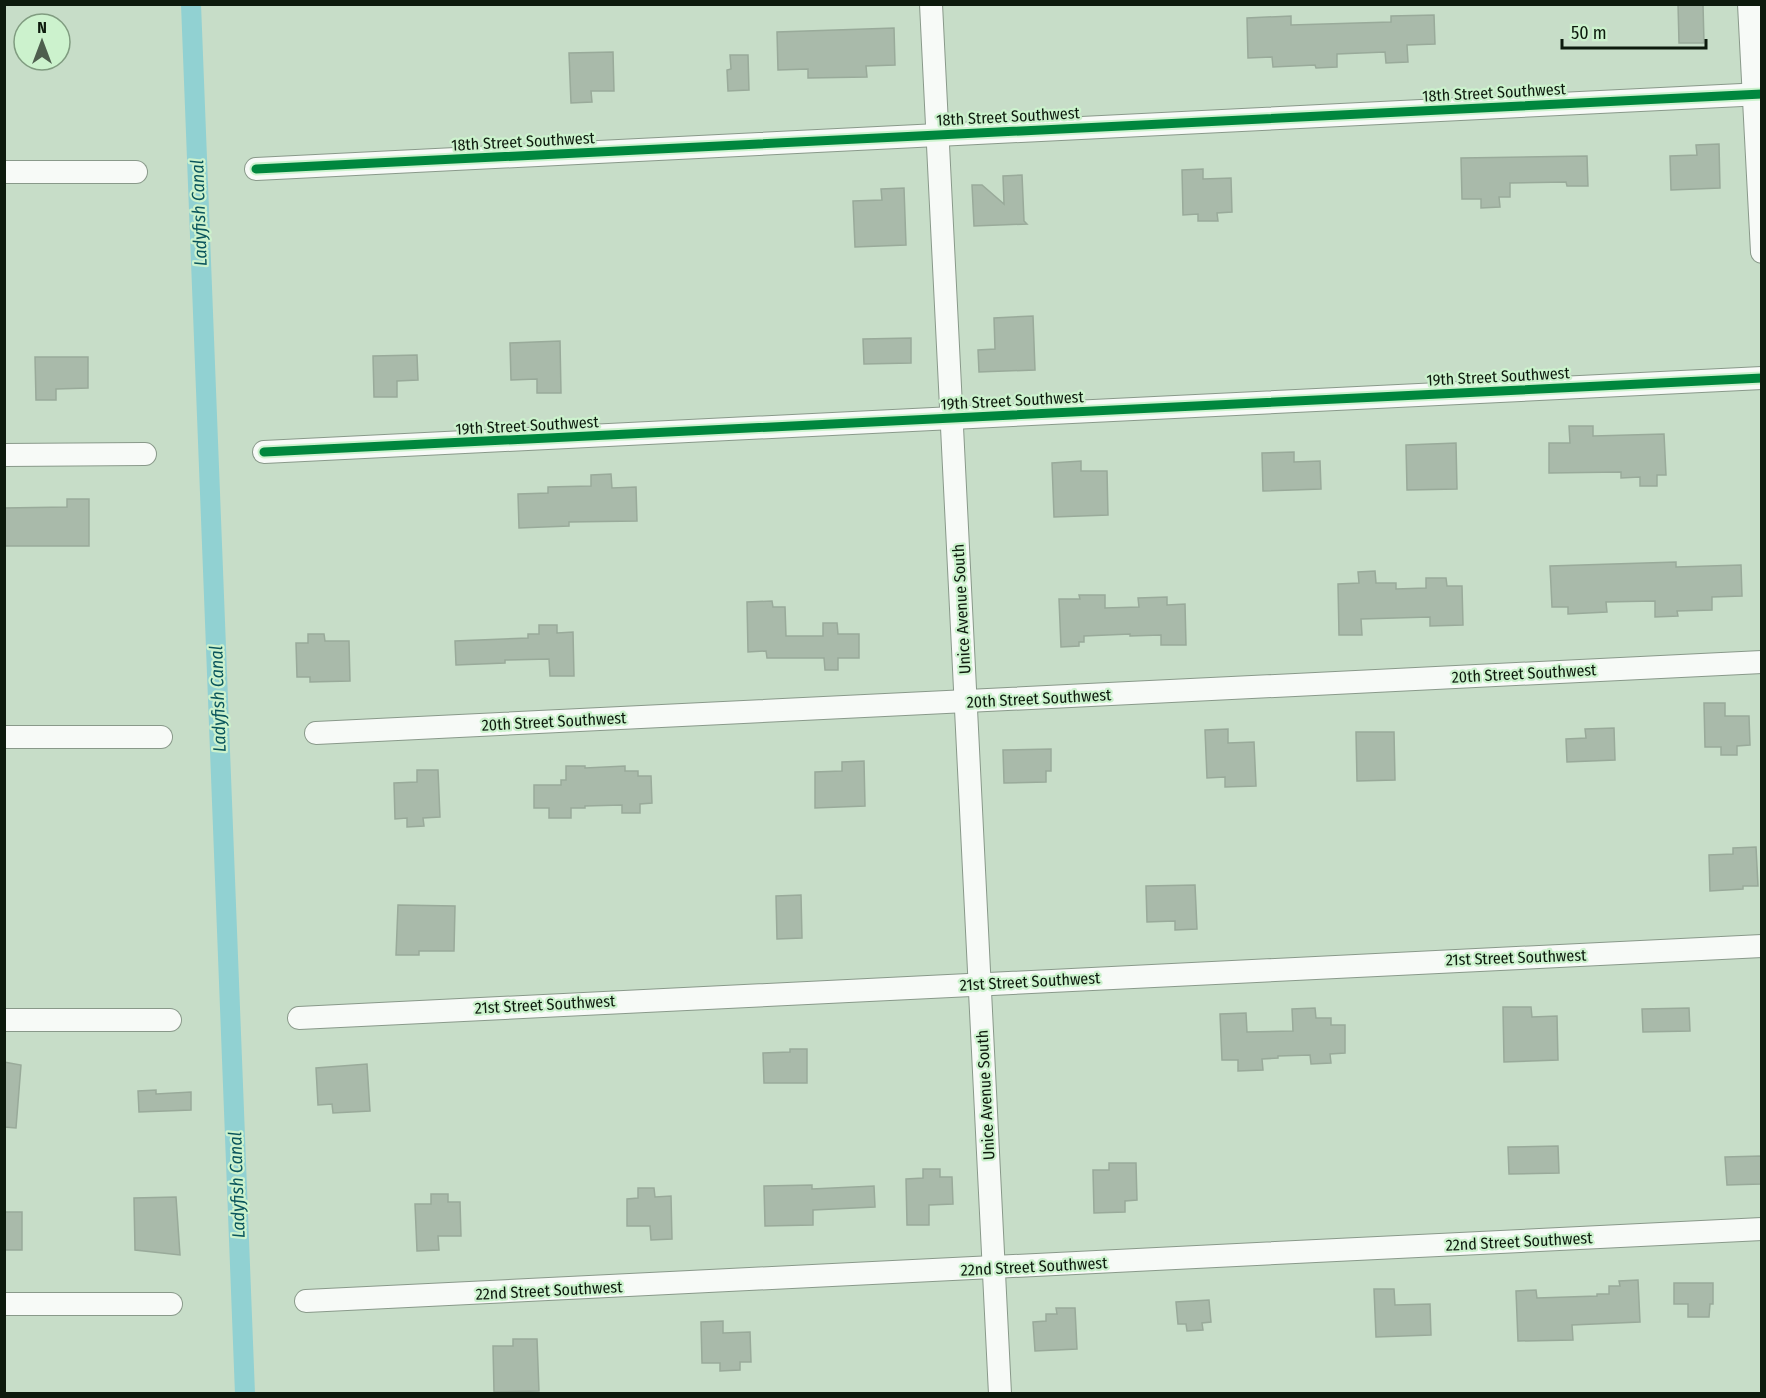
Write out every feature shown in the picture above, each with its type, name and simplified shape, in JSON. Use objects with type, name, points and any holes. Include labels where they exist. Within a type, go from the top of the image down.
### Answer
[{"type":"street","name":"Unice Avenue South","points":[[931,4],[1000,1394]]},
{"type":"street","points":[[1749,4],[1758,94],[1761,252]]},
{"type":"street","name":"18th Street Southwest","points":[[256,170],[1758,94]]},
{"type":"street","points":[[4,172],[136,172]]},
{"type":"street","name":"19th Street Southwest","points":[[264,452],[1761,378]]},
{"type":"street","points":[[4,455],[145,454]]},
{"type":"street","name":"20th Street Southwest","points":[[316,733],[1761,662]]},
{"type":"street","points":[[4,737],[161,737]]},
{"type":"street","name":"21st Street Southwest","points":[[299,1018],[1761,946]]},
{"type":"street","points":[[4,1020],[170,1020]]},
{"type":"street","name":"22nd Street Southwest","points":[[306,1300],[1761,1229]]},
{"type":"street","points":[[4,1304],[171,1304]]},
{"type":"building","points":[[1678,4],[1703,4],[1704,43],[1679,43]]},
{"type":"building","points":[[1434,15],[1435,44],[1407,45],[1408,62],[1386,63],[1385,52],[1337,54],[1337,67],[1316,68],[1315,65],[1273,67],[1272,57],[1248,58],[1247,18],[1291,16],[1291,25],[1391,22],[1391,16]]},
{"type":"building","points":[[894,28],[895,65],[866,66],[867,77],[808,78],[808,69],[778,70],[777,32]]},
{"type":"building","points":[[613,52],[614,91],[591,91],[592,102],[571,103],[569,53]]},
{"type":"building","points":[[730,55],[748,55],[749,90],[728,91],[727,70],[731,69]]},
{"type":"building","points":[[1719,144],[1720,188],[1671,190],[1670,156],[1697,155],[1696,145]]},
{"type":"building","points":[[1587,156],[1588,186],[1567,186],[1566,182],[1510,183],[1510,197],[1499,197],[1500,207],[1481,208],[1481,199],[1462,199],[1461,158]]},
{"type":"building","points":[[1203,169],[1203,179],[1231,178],[1232,212],[1217,213],[1218,221],[1198,221],[1198,214],[1183,215],[1182,170]]},
{"type":"building","points":[[1022,175],[1024,221],[1027,224],[974,226],[972,185],[982,185],[1004,204],[1003,176]]},
{"type":"building","points":[[904,188],[906,245],[855,247],[853,201],[882,200],[881,189]]},
{"type":"building","points":[[1033,316],[1035,370],[979,372],[978,350],[995,349],[994,318]]},
{"type":"building","points":[[911,338],[911,363],[864,364],[863,339]]},
{"type":"building","points":[[560,341],[561,393],[537,393],[537,379],[511,380],[510,343]]},
{"type":"building","points":[[417,355],[418,380],[397,381],[397,397],[374,397],[373,356]]},
{"type":"building","points":[[35,357],[88,357],[88,388],[56,389],[56,400],[36,400]]},
{"type":"building","points":[[1569,426],[1593,426],[1593,436],[1664,434],[1666,475],[1657,475],[1657,486],[1640,486],[1640,477],[1621,478],[1621,472],[1549,473],[1549,443],[1570,443]]},
{"type":"building","points":[[1456,443],[1457,489],[1407,490],[1406,445]]},
{"type":"building","points":[[1294,452],[1294,462],[1320,461],[1321,489],[1263,491],[1262,453]]},
{"type":"building","points":[[1081,461],[1081,471],[1107,471],[1108,515],[1054,517],[1052,463]]},
{"type":"building","points":[[611,474],[612,488],[636,487],[637,521],[569,522],[569,526],[519,528],[518,494],[548,493],[548,487],[591,486],[591,475]]},
{"type":"building","points":[[67,499],[89,499],[89,546],[4,546],[4,508],[67,507]]},
{"type":"building","points":[[1676,562],[1676,567],[1741,565],[1742,596],[1712,597],[1712,610],[1677,611],[1678,616],[1655,617],[1655,601],[1606,602],[1607,612],[1568,614],[1568,607],[1552,607],[1550,566]]},
{"type":"building","points":[[1375,571],[1376,583],[1396,583],[1396,589],[1426,588],[1426,578],[1446,578],[1447,586],[1462,586],[1463,625],[1430,626],[1430,617],[1361,619],[1362,635],[1339,635],[1338,584],[1359,583],[1358,572]]},
{"type":"building","points":[[1079,595],[1105,595],[1105,608],[1139,607],[1138,598],[1167,597],[1167,605],[1185,604],[1186,645],[1161,645],[1161,635],[1130,636],[1130,634],[1084,636],[1084,642],[1079,642],[1079,646],[1061,647],[1059,599],[1080,599]]},
{"type":"building","points":[[772,601],[773,607],[785,607],[786,636],[823,636],[823,623],[837,623],[838,634],[859,634],[859,658],[838,658],[838,670],[825,670],[824,658],[767,658],[766,651],[748,652],[747,602]]},
{"type":"building","points":[[539,625],[557,625],[557,633],[573,632],[574,676],[550,676],[549,659],[505,660],[505,663],[456,665],[455,641],[528,638],[528,634],[539,634]]},
{"type":"building","points":[[308,634],[324,634],[325,641],[349,641],[350,681],[310,682],[310,677],[297,677],[296,643],[308,643]]},
{"type":"building","points":[[1704,703],[1725,703],[1725,716],[1749,716],[1750,745],[1737,746],[1737,755],[1721,755],[1721,747],[1705,747]]},
{"type":"building","points":[[1614,728],[1615,760],[1567,762],[1566,739],[1586,738],[1585,729]]},
{"type":"building","points":[[1228,729],[1228,743],[1254,742],[1256,786],[1225,787],[1225,777],[1207,778],[1205,730]]},
{"type":"building","points":[[1356,732],[1394,732],[1395,780],[1357,781]]},
{"type":"building","points":[[1051,749],[1051,771],[1046,771],[1046,782],[1004,783],[1003,750]]},
{"type":"building","points":[[864,761],[865,806],[815,808],[815,772],[842,771],[842,762]]},
{"type":"building","points":[[566,766],[585,766],[585,768],[625,766],[625,771],[638,771],[638,776],[651,776],[652,803],[640,804],[640,813],[622,813],[622,805],[585,806],[585,808],[571,808],[571,818],[549,818],[549,808],[534,808],[534,785],[561,785],[561,780],[566,780]]},
{"type":"building","points":[[417,770],[438,770],[440,817],[423,818],[424,826],[407,827],[407,818],[395,819],[394,783],[417,782]]},
{"type":"building","points":[[1756,847],[1758,886],[1710,891],[1709,855],[1733,854],[1733,848]]},
{"type":"building","points":[[1195,885],[1197,929],[1175,930],[1175,921],[1147,922],[1146,886]]},
{"type":"building","points":[[801,895],[802,938],[777,939],[776,896]]},
{"type":"building","points":[[398,905],[455,906],[454,951],[419,951],[419,955],[396,955]]},
{"type":"building","points":[[1503,1007],[1531,1007],[1532,1017],[1557,1016],[1558,1060],[1504,1062]]},
{"type":"building","points":[[1315,1008],[1316,1018],[1331,1018],[1331,1025],[1345,1025],[1345,1053],[1330,1054],[1331,1063],[1311,1064],[1310,1055],[1278,1056],[1278,1058],[1262,1059],[1263,1070],[1238,1071],[1238,1060],[1222,1060],[1220,1014],[1246,1013],[1247,1032],[1293,1031],[1292,1009]]},
{"type":"building","points":[[1689,1008],[1690,1031],[1643,1032],[1642,1009]]},
{"type":"building","points":[[790,1049],[807,1049],[807,1083],[764,1083],[763,1053],[790,1052]]},
{"type":"building","points":[[4,1062],[21,1065],[16,1128],[4,1127]]},
{"type":"building","points":[[367,1064],[370,1111],[333,1113],[332,1104],[318,1105],[316,1068]]},
{"type":"building","points":[[156,1090],[156,1094],[191,1092],[191,1110],[139,1112],[138,1091]]},
{"type":"building","points":[[1558,1146],[1559,1173],[1509,1174],[1508,1147]]},
{"type":"building","points":[[1761,1156],[1761,1184],[1727,1185],[1725,1157]]},
{"type":"building","points":[[1109,1163],[1136,1163],[1137,1200],[1125,1201],[1125,1212],[1094,1213],[1093,1170],[1109,1170]]},
{"type":"building","points":[[923,1169],[940,1169],[940,1177],[952,1177],[953,1204],[929,1205],[929,1225],[907,1225],[906,1179],[923,1178]]},
{"type":"building","points":[[812,1185],[812,1189],[874,1186],[875,1207],[813,1210],[813,1225],[765,1226],[764,1186]]},
{"type":"building","points":[[638,1188],[654,1188],[655,1197],[671,1196],[672,1239],[651,1240],[650,1226],[627,1226],[627,1199],[638,1198]]},
{"type":"building","points":[[431,1194],[448,1194],[448,1202],[460,1202],[461,1236],[438,1236],[439,1250],[417,1251],[415,1204],[431,1204]]},
{"type":"building","points":[[176,1197],[180,1255],[135,1250],[134,1198]]},
{"type":"building","points":[[4,1212],[22,1212],[22,1250],[4,1250]]},
{"type":"building","points":[[1638,1280],[1640,1322],[1572,1325],[1573,1340],[1518,1341],[1516,1291],[1536,1290],[1537,1298],[1597,1296],[1597,1294],[1609,1294],[1609,1286],[1620,1286],[1619,1281]]},
{"type":"building","points":[[1674,1283],[1713,1283],[1713,1304],[1710,1304],[1709,1317],[1688,1317],[1688,1304],[1674,1304]]},
{"type":"building","points":[[1374,1289],[1394,1289],[1395,1305],[1430,1304],[1431,1335],[1376,1337]]},
{"type":"building","points":[[1209,1300],[1211,1322],[1202,1323],[1203,1330],[1187,1331],[1186,1324],[1178,1324],[1176,1302]]},
{"type":"building","points":[[1056,1308],[1075,1308],[1077,1349],[1035,1351],[1033,1322],[1046,1321],[1046,1314],[1057,1314]]},
{"type":"building","points":[[723,1321],[723,1333],[750,1332],[751,1362],[740,1362],[740,1370],[720,1371],[720,1363],[702,1363],[701,1322]]},
{"type":"building","points":[[513,1339],[537,1339],[539,1391],[494,1392],[493,1346],[513,1346]]},
{"type":"waterway","name":"Ladyfish Canal","points":[[191,4],[245,1394]]},
{"type":"cycle path","points":[[256,169],[1762,94]]},
{"type":"cycle path","points":[[264,452],[1762,378]]}]
